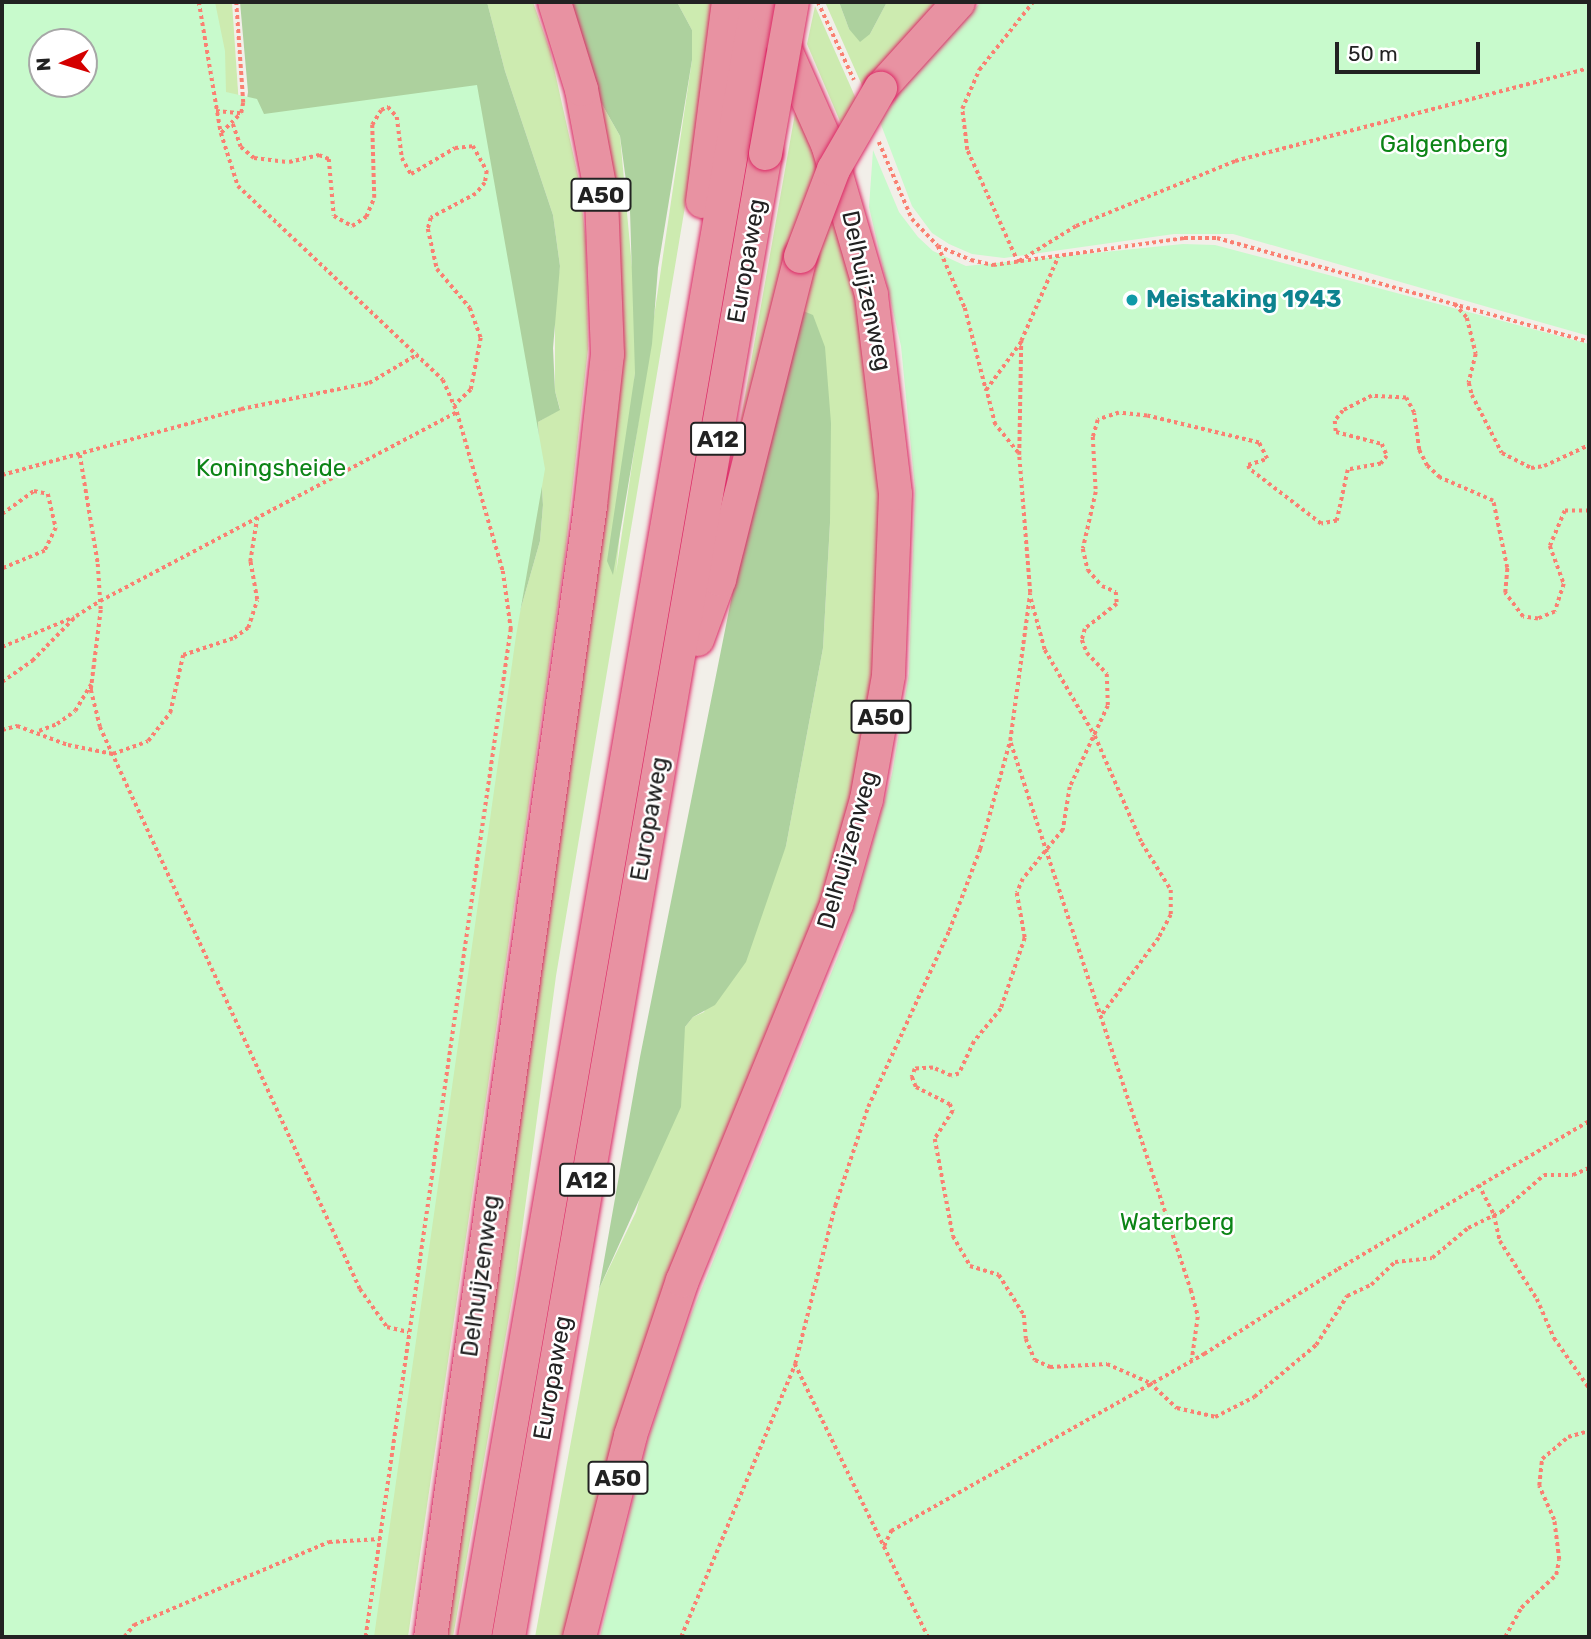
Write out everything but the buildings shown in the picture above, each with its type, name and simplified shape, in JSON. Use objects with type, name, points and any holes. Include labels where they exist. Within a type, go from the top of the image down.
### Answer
[{"type":"highway","name":"Delhuijzenweg","points":[[430,1637],[590,506],[607,354],[601,195],[581,89],[554,2]]},
{"type":"highway","name":"A12","points":[[697,350],[703,186],[728,2]]},
{"type":"highway","name":"Europaweg","points":[[474,1637],[757,2]]},
{"type":"highway","name":"Delhuijzenweg","points":[[579,1637],[629,1435],[660,1343],[836,904],[866,799],[888,675],[895,493],[871,294],[827,144],[764,2]]},
{"type":"highway","name":"Europaweg","points":[[508,1637],[792,2]]},
{"type":"highway","name":"A12","points":[[666,724],[719,579],[800,256],[834,169],[870,91],[958,2]]},
{"type":"path","points":[[199,2],[216,111],[238,186],[443,380],[457,412],[503,571],[511,629],[366,1637]]},
{"type":"path","points":[[221,132],[233,124],[241,113],[236,2]]},
{"type":"path","points":[[818,2],[870,91]]},
{"type":"path","points":[[1018,263],[967,150],[962,109],[979,71],[1033,2]]},
{"type":"path","points":[[1018,263],[1045,241],[1076,226],[1235,161],[1589,68]]},
{"type":"path","points":[[233,124],[241,147],[254,158],[289,162],[319,155],[329,159],[334,216],[352,226],[366,217],[374,198],[372,125],[381,110],[394,110],[402,158],[411,174],[455,148],[473,146],[487,172],[485,183],[476,194],[431,218],[428,229],[437,269],[470,308],[481,338],[471,390],[454,406]]},
{"type":"path","points":[[216,111],[241,113]]},
{"type":"path","points":[[876,136],[912,219],[938,246],[965,308],[995,425],[1019,455]]},
{"type":"path","points":[[938,246],[971,261],[1018,263],[1184,238],[1217,238],[1589,342]]},
{"type":"path","points":[[986,390],[1021,341],[1032,309],[1058,257]]},
{"type":"path","points":[[1453,303],[1467,318],[1476,354],[1469,383],[1472,395],[1502,453],[1531,468],[1545,466],[1589,445]]},
{"type":"path","points":[[1021,341],[1019,455],[1030,593],[1045,650],[1095,736],[1142,843],[1171,890],[1171,915],[1159,938],[1102,1015]]},
{"type":"path","points":[[2,475],[241,410],[369,383],[418,354]]},
{"type":"path","points":[[1589,511],[1566,511],[1550,546],[1564,584],[1555,612],[1538,619],[1523,618],[1505,593],[1505,552],[1493,501],[1440,478],[1427,466],[1419,450],[1414,413],[1406,398],[1372,396],[1343,411],[1335,421],[1336,432],[1382,444],[1387,456],[1381,464],[1348,470],[1337,521],[1321,524],[1249,469],[1248,464],[1268,459],[1259,443],[1147,416],[1119,413],[1098,420],[1093,437],[1096,492],[1083,549],[1088,570],[1102,586],[1116,592],[1117,604],[1085,629],[1082,640],[1087,653],[1107,674],[1108,706],[1070,786],[1063,830],[1017,893],[1025,939],[1001,1009],[974,1042],[959,1074],[951,1076],[933,1068],[915,1069],[912,1077],[916,1087],[940,1097],[953,1111],[935,1139],[953,1236],[970,1266],[999,1275],[1024,1315],[1026,1339],[1035,1360],[1050,1367],[1107,1364],[1150,1383],[1177,1408],[1215,1417],[1254,1397],[1316,1345],[1347,1296],[1371,1284],[1395,1262],[1432,1258],[1494,1215],[1544,1175],[1573,1175],[1589,1168]]},
{"type":"path","points":[[2,646],[76,616],[457,412]]},
{"type":"path","points":[[80,454],[100,601],[92,683],[96,715],[360,1289],[387,1327],[408,1332]]},
{"type":"path","points":[[2,514],[34,491],[48,494],[56,528],[45,551],[2,569]]},
{"type":"path","points":[[2,730],[16,726],[68,745],[113,754],[148,741],[170,713],[183,655],[234,638],[248,628],[257,600],[250,562],[257,518]]},
{"type":"path","points":[[681,1637],[795,1364],[835,1206],[868,1107],[949,931],[980,849],[1010,741],[1030,593]]},
{"type":"path","points":[[2,682],[32,661],[76,616]]},
{"type":"path","points":[[37,732],[57,724],[75,710],[92,683]]},
{"type":"path","points":[[1010,741],[1191,1290],[1198,1317],[1192,1360]]},
{"type":"path","points":[[884,1546],[891,1531],[1192,1360],[1589,1121]]},
{"type":"path","points":[[1479,1185],[1494,1215],[1500,1241],[1537,1299],[1554,1338],[1589,1388]]},
{"type":"path","points":[[795,1364],[928,1637]]},
{"type":"path","points":[[1505,1637],[1521,1608],[1556,1575],[1559,1560],[1554,1520],[1539,1486],[1542,1460],[1568,1437],[1589,1431]]},
{"type":"path","points":[[124,1637],[134,1625],[329,1542],[380,1539]]},
{"type":"green space","name":"Koningsheide","points":[[2,2],[215,2],[225,51],[226,92],[257,99],[264,114],[477,85],[545,469],[516,636],[374,1637],[2,1637]]},
{"type":"green space","points":[[201,2],[232,2],[239,106],[218,106]]},
{"type":"green space","points":[[240,2],[487,2],[505,71],[553,215],[560,266],[553,348],[555,391],[560,410],[538,422],[543,505],[540,541],[515,629],[245,114],[248,92]]},
{"type":"green space","points":[[487,2],[533,2],[550,50],[579,180],[586,241],[588,349],[565,555],[408,1637],[369,1637],[515,629],[540,541],[543,505],[538,422],[560,409],[555,391],[555,300],[560,266],[553,215],[505,71]]},
{"type":"green space","points":[[567,2],[677,2],[692,30],[692,60],[658,268],[652,344],[613,575],[607,561],[635,373],[630,211],[620,136],[595,92]]},
{"type":"green space","points":[[677,2],[715,2],[694,153],[556,976],[515,1283],[453,1637],[443,1637],[620,343],[614,189],[595,92],[620,136],[635,300],[635,373],[616,573],[692,60],[692,30]]},
{"type":"green space","points":[[825,2],[839,2],[849,29],[870,34],[887,2],[943,2],[865,92]]},
{"type":"green space","points":[[839,2],[887,2],[870,34],[860,42],[849,29]]},
{"type":"green space","name":"Galgenberg","points":[[981,2],[1589,2],[1589,336],[1233,234],[1174,234],[1004,258],[972,254],[949,244],[932,233],[912,206],[880,122],[916,69]]},
{"type":"green space","points":[[815,6],[857,101],[842,126],[807,44]]},
{"type":"green space","points":[[797,102],[822,170],[722,514],[740,424]]},
{"type":"green space","name":"Waterberg","points":[[873,150],[899,212],[918,237],[933,251],[966,266],[1183,244],[1215,245],[1589,344],[1589,1637],[600,1637],[646,1446],[686,1327],[846,937],[892,774],[909,673],[915,489],[901,346],[869,207]]},
{"type":"green space","points":[[835,208],[849,256],[882,489],[874,683],[842,842],[565,1637],[535,1637],[599,1289],[636,1212],[685,1027],[693,1017],[704,1012],[786,846],[823,648],[830,523],[801,310]]},
{"type":"green space","points":[[801,310],[813,315],[825,347],[831,423],[830,523],[823,648],[786,846],[746,962],[715,1005],[693,1017],[685,1027],[681,1107],[599,1289],[640,1057],[737,570]]},
{"type":"place","name":"Meistaking 1943","points":[[1132,300]]}]
